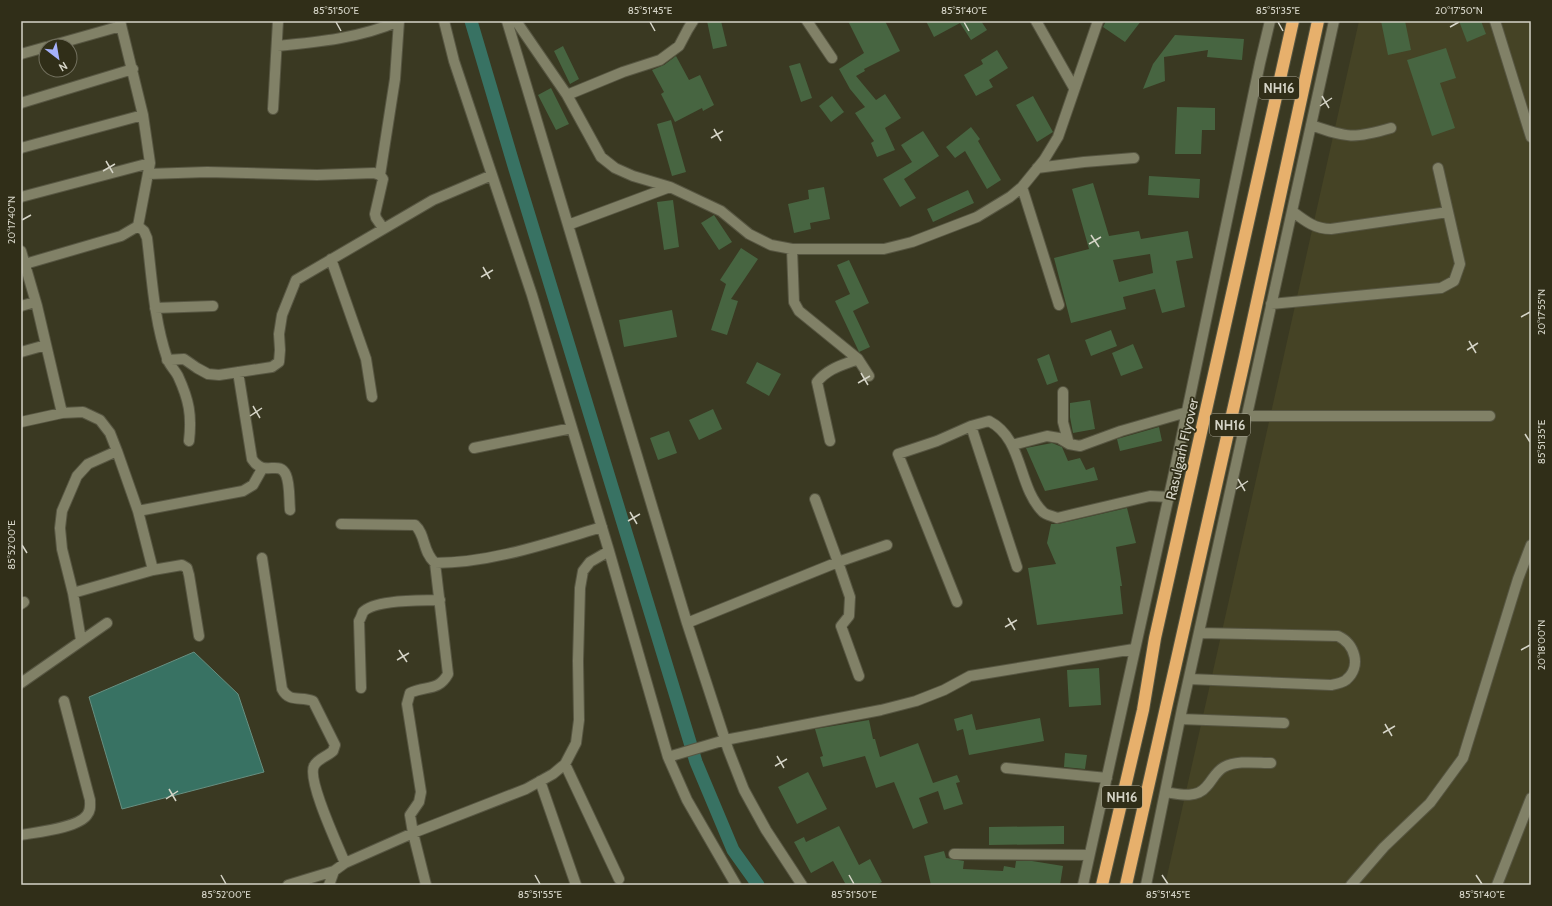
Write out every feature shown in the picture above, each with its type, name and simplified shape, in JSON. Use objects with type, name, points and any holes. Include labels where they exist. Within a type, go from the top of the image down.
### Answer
[{"type":"highway","name":"Rasulgarh Flyover","points":[[1102,885],[1143,710],[1155,638],[1293,21]]},
{"type":"highway","name":"NH16","points":[[1126,885],[1245,357],[1318,21]]},
{"type":"street","points":[[273,109],[278,21]]},
{"type":"street","points":[[277,46],[332,40],[379,30],[399,21],[395,79],[380,175],[383,179],[375,214],[383,228]]},
{"type":"street","points":[[444,21],[454,61],[532,295],[602,527],[668,758],[687,800],[736,885]]},
{"type":"street","points":[[507,21],[687,623],[725,740],[744,790],[766,830],[802,885]]},
{"type":"street","points":[[516,21],[567,96],[601,157],[615,168],[633,176],[670,187],[721,212],[749,234],[771,246],[792,249],[884,249],[912,242],[977,217],[1010,197],[1022,187],[1058,137],[1098,21]]},
{"type":"street","points":[[567,96],[617,74],[660,60],[679,46],[693,21]]},
{"type":"street","points":[[807,21],[832,58]]},
{"type":"street","points":[[1036,21],[1074,88]]},
{"type":"street","points":[[1083,885],[1134,649],[1169,497],[1270,21]]},
{"type":"street","points":[[1146,885],[1180,719],[1334,21]]},
{"type":"street","points":[[1495,21],[1531,137]]},
{"type":"street","points":[[62,413],[46,344],[22,257],[121,236],[138,226],[150,163],[143,115],[133,69],[120,24],[75,38]]},
{"type":"street","points":[[21,54],[38,49]]},
{"type":"street","points":[[21,103],[133,69]]},
{"type":"street","points":[[21,148],[143,115]]},
{"type":"street","points":[[1311,125],[1341,135],[1356,137],[1391,128]]},
{"type":"street","points":[[1037,168],[1134,158]]},
{"type":"street","points":[[21,197],[150,163]]},
{"type":"street","points":[[1271,304],[1441,288],[1454,281],[1460,264],[1438,168]]},
{"type":"street","points":[[148,174],[207,172],[316,175],[374,173],[380,175]]},
{"type":"street","points":[[168,360],[184,359],[196,368],[208,374],[219,375],[272,367],[279,362],[279,334],[282,315],[296,280],[433,200],[492,175]]},
{"type":"street","points":[[568,225],[670,187]]},
{"type":"street","points":[[1022,187],[1059,305]]},
{"type":"street","points":[[1292,211],[1320,229],[1331,229],[1448,212]]},
{"type":"street","points":[[138,226],[147,238],[155,308],[168,360],[178,375],[188,401],[191,416],[189,441]]},
{"type":"street","points":[[792,249],[794,302],[799,311],[858,359],[869,376]]},
{"type":"street","points":[[331,259],[366,359],[372,397]]},
{"type":"street","points":[[21,306],[35,302]]},
{"type":"street","points":[[155,308],[213,306]]},
{"type":"street","points":[[21,352],[46,344]]},
{"type":"street","points":[[830,441],[818,389],[818,382],[824,374],[833,368],[858,359]]},
{"type":"street","points":[[238,372],[252,459],[256,465],[262,469],[277,467],[283,470],[286,476],[290,510]]},
{"type":"street","points":[[1064,392],[1063,422],[1069,444]]},
{"type":"street","points":[[21,422],[62,413],[83,412],[100,420],[110,433],[117,451],[138,511],[153,570]]},
{"type":"street","points":[[1012,445],[1047,436],[1059,438],[1069,444],[1080,446],[1121,431],[1187,412]]},
{"type":"street","points":[[1247,416],[1490,416]]},
{"type":"street","points":[[957,602],[898,454],[937,441],[971,426],[989,421],[998,426],[1012,445],[1032,498],[1044,513],[1057,518],[1150,496],[1169,497]]},
{"type":"street","points":[[971,426],[1017,567]]},
{"type":"street","points":[[474,448],[572,428]]},
{"type":"street","points":[[81,640],[73,593],[61,542],[60,528],[62,511],[77,476],[88,464],[117,451]]},
{"type":"street","points":[[138,511],[243,491],[253,485],[262,469]]},
{"type":"street","points":[[815,499],[850,597],[849,616],[841,626],[859,676]]},
{"type":"street","points":[[341,524],[415,525],[420,530],[425,551],[434,563],[440,600],[448,674],[443,682],[434,687],[416,690],[410,693],[408,698],[421,792],[419,802],[410,815],[426,885]]},
{"type":"street","points":[[434,563],[448,563],[517,552],[602,527]]},
{"type":"street","points":[[687,623],[838,562],[887,545]]},
{"type":"street","points":[[1351,885],[1384,847],[1430,803],[1463,758],[1518,579],[1531,545]]},
{"type":"street","points":[[288,885],[334,871],[345,863],[413,833],[526,789],[565,764],[576,743],[579,720],[578,654],[580,588],[583,571],[590,562],[609,551]]},
{"type":"street","points":[[262,558],[282,689],[285,695],[290,698],[313,701],[335,745],[333,751],[314,766],[313,772],[320,803],[345,863]]},
{"type":"street","points":[[73,593],[153,570],[182,565],[187,568],[199,636]]},
{"type":"street","points":[[361,688],[359,621],[363,612],[372,607],[386,603],[440,600]]},
{"type":"street","points":[[21,683],[107,623]]},
{"type":"street","points":[[1189,679],[1331,685],[1345,680],[1354,670],[1355,657],[1351,647],[1346,640],[1338,636],[1199,633]]},
{"type":"street","points":[[668,758],[725,740],[880,710],[916,701],[944,690],[970,676],[1134,649]]},
{"type":"street","points":[[21,835],[68,826],[80,822],[86,817],[90,810],[90,800],[64,701]]},
{"type":"street","points":[[1180,719],[1284,723]]},
{"type":"street","points":[[1165,792],[1189,795],[1199,793],[1206,788],[1215,774],[1225,766],[1236,764],[1271,763]]},
{"type":"street","points":[[565,764],[618,879]]},
{"type":"street","points":[[1006,768],[1107,778]]},
{"type":"street","points":[[540,781],[576,885]]},
{"type":"street","points":[[1497,885],[1531,798]]},
{"type":"street","points":[[954,854],[1089,855]]},
{"type":"street","points":[[329,885],[334,871]]},
{"type":"shaded area","points":[[1359,21],[1531,21],[1531,885],[1165,885]]},
{"type":"water","points":[[194,652],[238,694],[264,772],[122,809],[89,697]]},
{"type":"building","points":[[707,21],[721,21],[727,46],[713,49]]},
{"type":"building","points":[[848,21],[885,21],[900,51],[864,69],[865,71],[856,76],[876,100],[885,94],[901,118],[885,128],[895,150],[877,157],[871,143],[874,141],[855,113],[865,107],[850,89],[839,69],[864,53]]},
{"type":"building","points":[[926,21],[981,21],[987,30],[971,40],[960,23],[934,37]]},
{"type":"building","points":[[1106,21],[1141,21],[1125,42],[1103,27]]},
{"type":"building","points":[[1381,21],[1405,21],[1411,50],[1388,55]]},
{"type":"building","points":[[1459,21],[1481,21],[1486,34],[1467,42]]},
{"type":"building","points":[[1175,35],[1244,39],[1242,60],[1207,57],[1208,50],[1164,57],[1165,81],[1143,89],[1153,64]]},
{"type":"building","points":[[563,46],[579,79],[570,84],[554,51]]},
{"type":"building","points":[[1446,48],[1456,78],[1440,83],[1455,128],[1432,136],[1407,60]]},
{"type":"building","points":[[997,50],[1008,68],[989,80],[993,87],[976,96],[964,75],[983,64],[981,60]]},
{"type":"building","points":[[676,56],[689,80],[700,75],[714,105],[703,111],[702,108],[675,122],[661,94],[664,92],[652,70],[664,65]]},
{"type":"building","points":[[800,63],[812,98],[801,102],[789,66]]},
{"type":"building","points":[[551,88],[569,124],[556,130],[538,95]]},
{"type":"building","points":[[832,96],[844,112],[831,122],[819,106]]},
{"type":"building","points":[[1033,96],[1053,132],[1037,142],[1016,105]]},
{"type":"building","points":[[1177,107],[1215,108],[1215,130],[1202,130],[1201,154],[1175,154]]},
{"type":"building","points":[[671,120],[686,172],[672,176],[657,124]]},
{"type":"building","points":[[971,127],[980,139],[978,141],[1001,180],[987,189],[965,151],[955,158],[946,147]]},
{"type":"building","points":[[923,131],[939,156],[904,179],[916,198],[900,207],[883,179],[912,162],[901,145]]},
{"type":"building","points":[[1149,176],[1200,179],[1199,198],[1148,195]]},
{"type":"building","points":[[1093,183],[1109,236],[1139,231],[1141,239],[1188,231],[1193,258],[1176,261],[1185,307],[1162,313],[1155,289],[1123,297],[1126,309],[1071,323],[1054,258],[1089,249],[1072,189]],"holes":[[[1150,254],[1153,273],[1119,282],[1113,260]]]},
{"type":"building","points":[[824,187],[830,219],[810,223],[811,229],[794,233],[788,204],[809,199],[808,190]]},
{"type":"building","points":[[968,190],[974,203],[933,222],[927,209]]},
{"type":"building","points":[[673,200],[679,247],[664,250],[657,202]]},
{"type":"building","points":[[714,215],[732,242],[719,250],[701,223]]},
{"type":"building","points":[[741,248],[758,259],[731,299],[738,301],[727,335],[711,330],[726,284],[720,280]]},
{"type":"building","points":[[849,260],[869,303],[853,311],[870,347],[859,352],[835,301],[850,294],[837,265]]},
{"type":"building","points":[[672,310],[677,337],[624,347],[619,320]]},
{"type":"building","points":[[1111,330],[1117,346],[1091,356],[1085,340]]},
{"type":"building","points":[[1133,344],[1143,368],[1121,376],[1112,353]]},
{"type":"building","points":[[1049,354],[1058,381],[1047,385],[1037,359]]},
{"type":"building","points":[[757,362],[781,374],[769,396],[746,383]]},
{"type":"building","points":[[1090,400],[1095,429],[1073,433],[1070,417],[1070,403]]},
{"type":"building","points":[[713,409],[722,429],[699,440],[689,420]]},
{"type":"building","points":[[1159,427],[1162,441],[1120,451],[1117,439]]},
{"type":"building","points":[[669,431],[677,453],[658,460],[650,438]]},
{"type":"building","points":[[1052,443],[1062,447],[1068,461],[1080,458],[1086,470],[1094,467],[1098,480],[1045,491],[1026,448]]},
{"type":"building","points":[[1127,508],[1136,543],[1116,547],[1122,586],[1120,586],[1123,614],[1037,625],[1028,568],[1056,564],[1047,543],[1051,524],[1058,524]]},
{"type":"building","points":[[1099,668],[1101,705],[1069,707],[1067,670]]},
{"type":"building","points":[[972,714],[976,730],[1040,718],[1044,741],[969,755],[963,729],[957,731],[954,719]]},
{"type":"building","points":[[869,720],[873,739],[875,739],[880,757],[918,743],[933,783],[957,775],[960,782],[956,783],[963,804],[944,810],[938,791],[919,798],[928,823],[913,829],[894,782],[876,788],[865,756],[823,767],[820,757],[823,756],[815,729]]},
{"type":"building","points":[[1065,753],[1087,755],[1085,769],[1064,767]]},
{"type":"building","points":[[808,772],[827,809],[797,824],[778,787]]},
{"type":"building","points":[[839,826],[859,865],[870,859],[882,882],[876,885],[846,885],[833,861],[811,873],[794,842],[804,837],[806,842]]},
{"type":"building","points":[[1064,826],[1064,844],[989,845],[989,827]]},
{"type":"building","points":[[944,851],[946,858],[964,861],[963,869],[1003,871],[1004,866],[1015,868],[1016,861],[1032,861],[1063,866],[1060,885],[931,885],[924,856]]},
{"type":"waterway","points":[[471,21],[696,762],[733,850],[758,885]]}]
